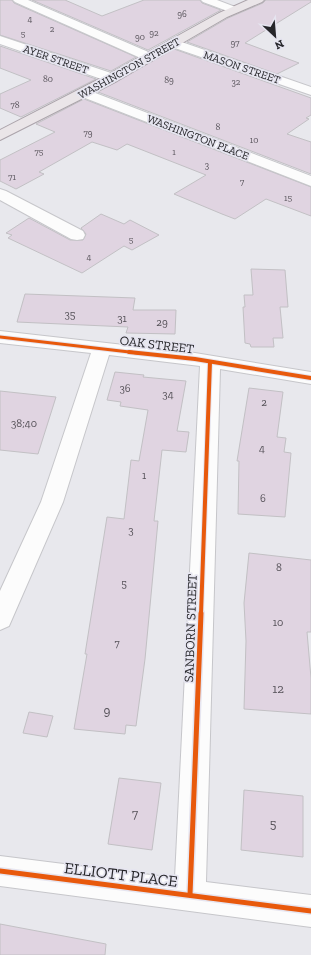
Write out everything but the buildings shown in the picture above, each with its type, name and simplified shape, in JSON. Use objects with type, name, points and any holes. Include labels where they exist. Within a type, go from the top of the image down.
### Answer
[{"type":"main road","name":"WASHINGTON STREET","points":[[0,136],[85,93],[234,10],[258,0]]},
{"type":"street","points":[[19,0],[149,57]]},
{"type":"street","points":[[207,0],[234,10]]},
{"type":"street","name":"AYER STREET","points":[[0,40],[112,78]]},
{"type":"street","name":"MASON STREET","points":[[173,43],[311,90]]},
{"type":"street","name":"WASHINGTON PLACE","points":[[85,93],[311,181]]},
{"type":"street","points":[[0,194],[77,235]]},
{"type":"street","name":"OAK STREET","points":[[0,337],[210,362],[311,378]]},
{"type":"street","points":[[0,619],[52,502],[102,348]]},
{"type":"street","name":"SANBORN STREET","points":[[190,895],[210,362]]},
{"type":"street","name":"ELLIOTT PLACE","points":[[0,871],[311,911]]},
{"type":"cycle path","points":[[0,337],[195,359],[311,378]]},
{"type":"cycle path","points":[[190,895],[210,362]]},
{"type":"cycle path","points":[[0,871],[311,911]]}]
